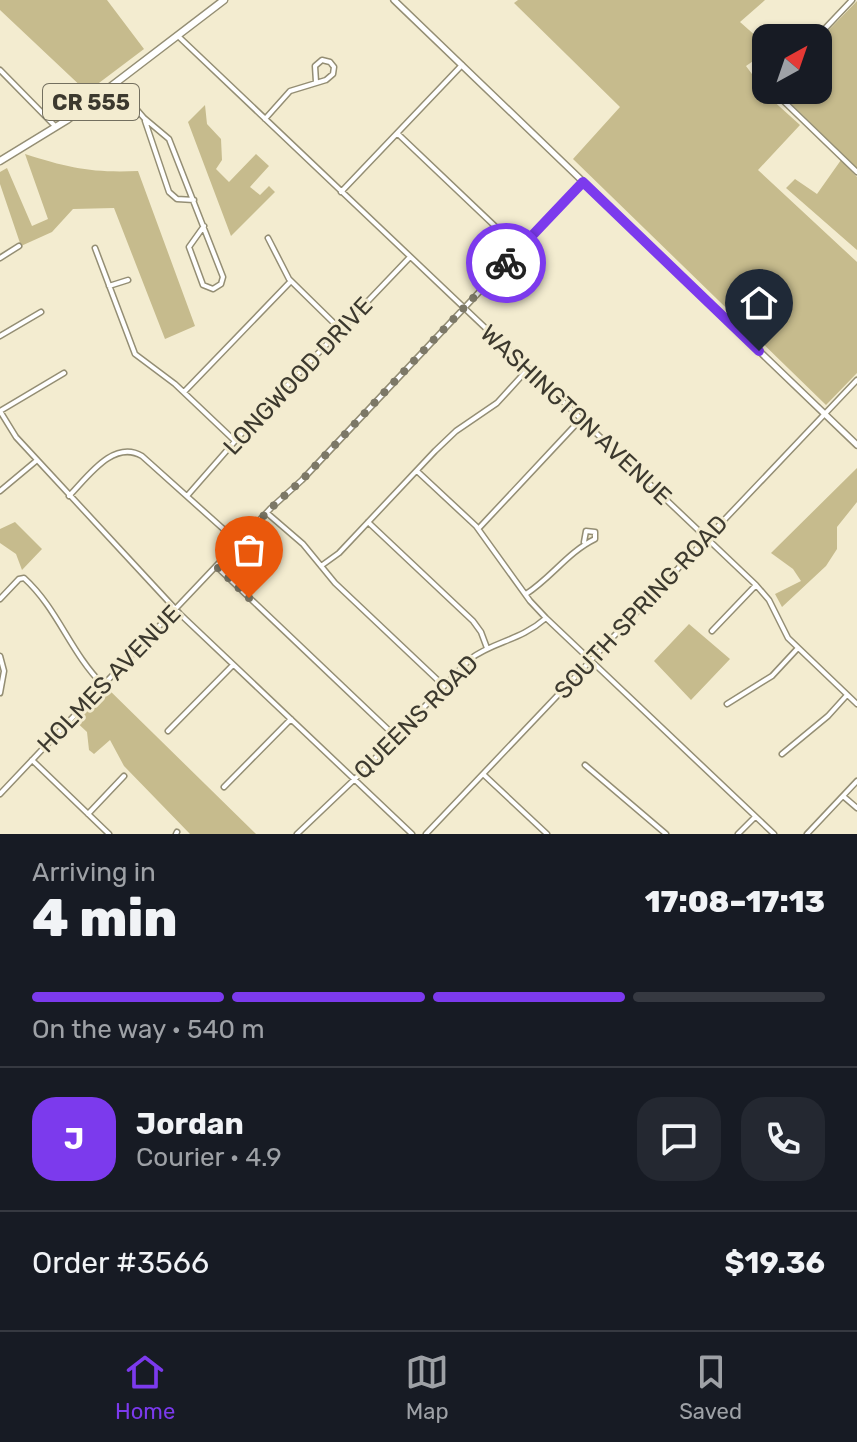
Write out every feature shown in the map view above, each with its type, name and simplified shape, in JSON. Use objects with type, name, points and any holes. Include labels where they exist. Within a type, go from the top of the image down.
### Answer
[{"type":"main road","name":"CR 555","points":[[0,161],[56,127],[224,0]]},
{"type":"street","points":[[394,0],[857,445]]},
{"type":"street","points":[[829,24],[852,0]]},
{"type":"street","name":"WASHINGTON AVENUE","points":[[178,36],[756,585],[769,600],[788,638],[857,704]]},
{"type":"street","points":[[265,119],[290,91],[326,80],[333,74],[334,67],[330,62],[322,60],[315,66],[316,82]]},
{"type":"street","points":[[341,192],[462,65]]},
{"type":"street","points":[[0,70],[56,127]]},
{"type":"street","points":[[115,84],[144,118],[169,139],[194,200],[204,226],[223,277],[221,284],[213,289],[203,285],[189,247],[204,226]]},
{"type":"street","points":[[787,104],[857,172]]},
{"type":"street","points":[[144,118],[169,192],[177,199],[194,200]]},
{"type":"street","points":[[398,134],[519,249]]},
{"type":"street","name":"HOLMES AVENUE","points":[[0,794],[583,182]]},
{"type":"street","points":[[268,238],[291,281],[341,330]]},
{"type":"street","points":[[0,258],[19,246]]},
{"type":"street","points":[[95,248],[135,354],[184,393],[235,441]]},
{"type":"street","name":"LONGWOOD DRIVE","points":[[187,496],[235,441],[410,257]]},
{"type":"street","points":[[109,286],[128,280]]},
{"type":"street","points":[[184,393],[291,281]]},
{"type":"street","points":[[0,336],[41,312]]},
{"type":"street","points":[[321,566],[339,553],[456,431],[497,403],[528,369]]},
{"type":"street","points":[[64,373],[0,411],[36,461],[175,609],[412,834]]},
{"type":"street","name":"SOUTH SPRING ROAD","points":[[426,834],[857,380]]},
{"type":"street","points":[[478,529],[581,419]]},
{"type":"street","points":[[69,496],[108,458],[130,451],[142,456],[239,543]]},
{"type":"street","points":[[0,491],[36,461]]},
{"type":"street","points":[[417,471],[478,529],[546,618],[774,834]]},
{"type":"street","points":[[267,513],[303,544],[321,566],[444,686]]},
{"type":"street","points":[[368,522],[473,621],[487,648]]},
{"type":"street","points":[[526,594],[551,577],[577,549],[595,539],[595,532],[586,531],[584,542]]},
{"type":"street","points":[[216,566],[396,737]]},
{"type":"street","points":[[0,599],[20,578],[30,583],[42,596],[81,661],[103,685]]},
{"type":"street","points":[[712,631],[756,585]]},
{"type":"street","name":"QUEENS ROAD","points":[[297,834],[470,659],[487,648],[518,638],[546,618]]},
{"type":"street","points":[[727,704],[772,676],[798,648]]},
{"type":"street","points":[[0,656],[4,671],[0,693]]},
{"type":"street","points":[[168,731],[233,665]]},
{"type":"street","points":[[782,754],[828,716],[847,695]]},
{"type":"street","points":[[224,787],[291,719]]},
{"type":"street","points":[[32,760],[109,834]]},
{"type":"street","points":[[585,765],[666,834]]},
{"type":"street","points":[[483,774],[547,834]]},
{"type":"street","points":[[88,814],[124,776]]},
{"type":"street","points":[[807,834],[857,781]]},
{"type":"street","points":[[843,796],[857,808]]},
{"type":"street","points":[[738,834],[755,817]]},
{"type":"shaded area","points":[[0,0],[107,0],[144,49],[87,92],[0,10]]},
{"type":"shaded area","points":[[518,0],[765,0],[740,22],[752,33],[752,62],[746,66],[752,74],[752,104],[777,104],[800,125],[758,170],[857,262],[857,373],[826,405],[573,159],[620,107],[514,3]]},
{"type":"shaded area","points":[[857,1],[857,168],[791,104],[832,104],[832,27]]},
{"type":"shaded area","points":[[205,105],[207,124],[221,139],[222,160],[216,169],[229,182],[256,154],[269,166],[250,187],[260,195],[269,186],[275,192],[231,236],[188,122]]},
{"type":"shaded area","points":[[25,154],[81,168],[138,171],[195,326],[165,339],[114,208],[73,209],[52,232],[21,246],[0,184],[0,172],[7,168],[32,226],[48,219]]},
{"type":"shaded area","points":[[841,160],[857,177],[857,250],[786,188],[795,179],[817,194]]},
{"type":"shaded area","points":[[857,468],[857,502],[837,527],[837,549],[826,566],[782,607],[775,594],[801,581],[793,569],[771,553]]},
{"type":"shaded area","points":[[15,522],[42,549],[22,570],[16,554],[0,543],[0,529]]},
{"type":"shaded area","points":[[689,624],[730,659],[691,700],[654,661]]},
{"type":"shaded area","points":[[103,684],[256,834],[190,834],[124,766],[110,740],[94,754],[89,750],[87,732],[71,717]]},
{"type":"way so far","points":[[249,598],[216,566],[302,480],[506,263]]},
{"type":"route","points":[[506,263],[583,182],[759,351]]}]
